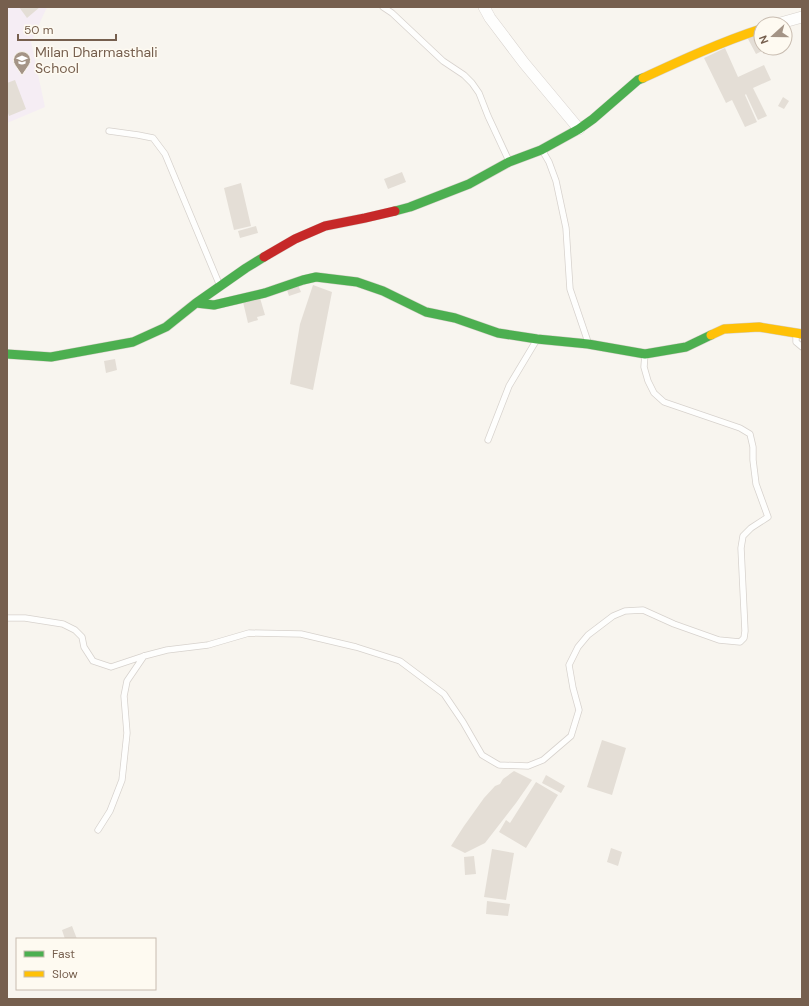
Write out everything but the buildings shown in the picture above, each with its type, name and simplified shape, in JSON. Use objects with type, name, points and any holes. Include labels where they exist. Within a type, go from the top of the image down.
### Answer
[{"type":"street","points":[[484,7],[490,18],[520,57],[579,129]]},
{"type":"street","points":[[7,354],[50,357],[133,342],[166,327],[196,303],[246,268],[295,239],[324,226],[410,207],[469,184],[509,162],[542,150],[579,129],[593,119],[638,80],[698,53],[753,32]]},
{"type":"street","points":[[196,303],[214,305],[265,293],[303,280],[329,278],[357,282],[383,291],[426,312],[455,318],[498,333],[537,339],[588,344],[645,354],[686,347],[724,329],[759,327],[799,333]]},
{"type":"lane","points":[[383,7],[392,13],[443,61],[464,75],[472,83],[479,93],[509,162]]},
{"type":"lane","points":[[109,131],[153,138],[165,154],[220,286]]},
{"type":"lane","points":[[542,150],[549,162],[556,181],[566,228],[570,288],[588,344]]},
{"type":"lane","points":[[799,333],[796,342],[802,347]]},
{"type":"lane","points":[[488,440],[509,386],[537,339]]},
{"type":"lane","points":[[7,618],[25,618],[63,624],[75,630],[82,637],[84,647],[93,661],[111,667],[167,650],[208,645],[249,633],[301,634],[356,647],[400,661],[444,694],[463,722],[482,755],[499,765],[528,766],[543,760],[571,736],[579,710],[569,665],[578,647],[588,635],[613,616],[625,611],[643,610],[674,624],[719,640],[740,642],[744,638],[745,631],[741,548],[742,536],[768,517],[756,484],[753,447],[750,434],[740,428],[664,402],[654,393],[648,381],[644,367],[645,354]]},
{"type":"lane","points":[[98,830],[110,811],[122,780],[127,733],[124,696],[127,682],[144,656]]},
{"type":"shaded area","name":"Milan Dharmasthali School","points":[[7,7],[47,7],[31,42],[45,107],[7,123]]},
{"type":"traffic: fast","points":[[395,211],[410,207],[469,184],[509,162],[541,150],[579,129],[593,119],[638,80],[643,78]]},
{"type":"traffic: fast","points":[[7,354],[51,357],[133,342],[166,327],[196,303],[264,257]]},
{"type":"traffic: fast","points":[[196,303],[214,305],[265,293],[316,277],[357,282],[383,291],[426,312],[455,318],[498,333],[537,339],[588,344],[645,354],[686,347],[711,335]]},
{"type":"traffic: slow","points":[[643,78],[716,45],[753,32]]},
{"type":"traffic: slow","points":[[711,335],[724,329],[759,327],[802,334]]},
{"type":"traffic: jam","points":[[264,257],[295,239],[325,226],[395,211]]},
{"type":"place","name":"Milan Dharmasthali School","points":[[22,75]]}]
